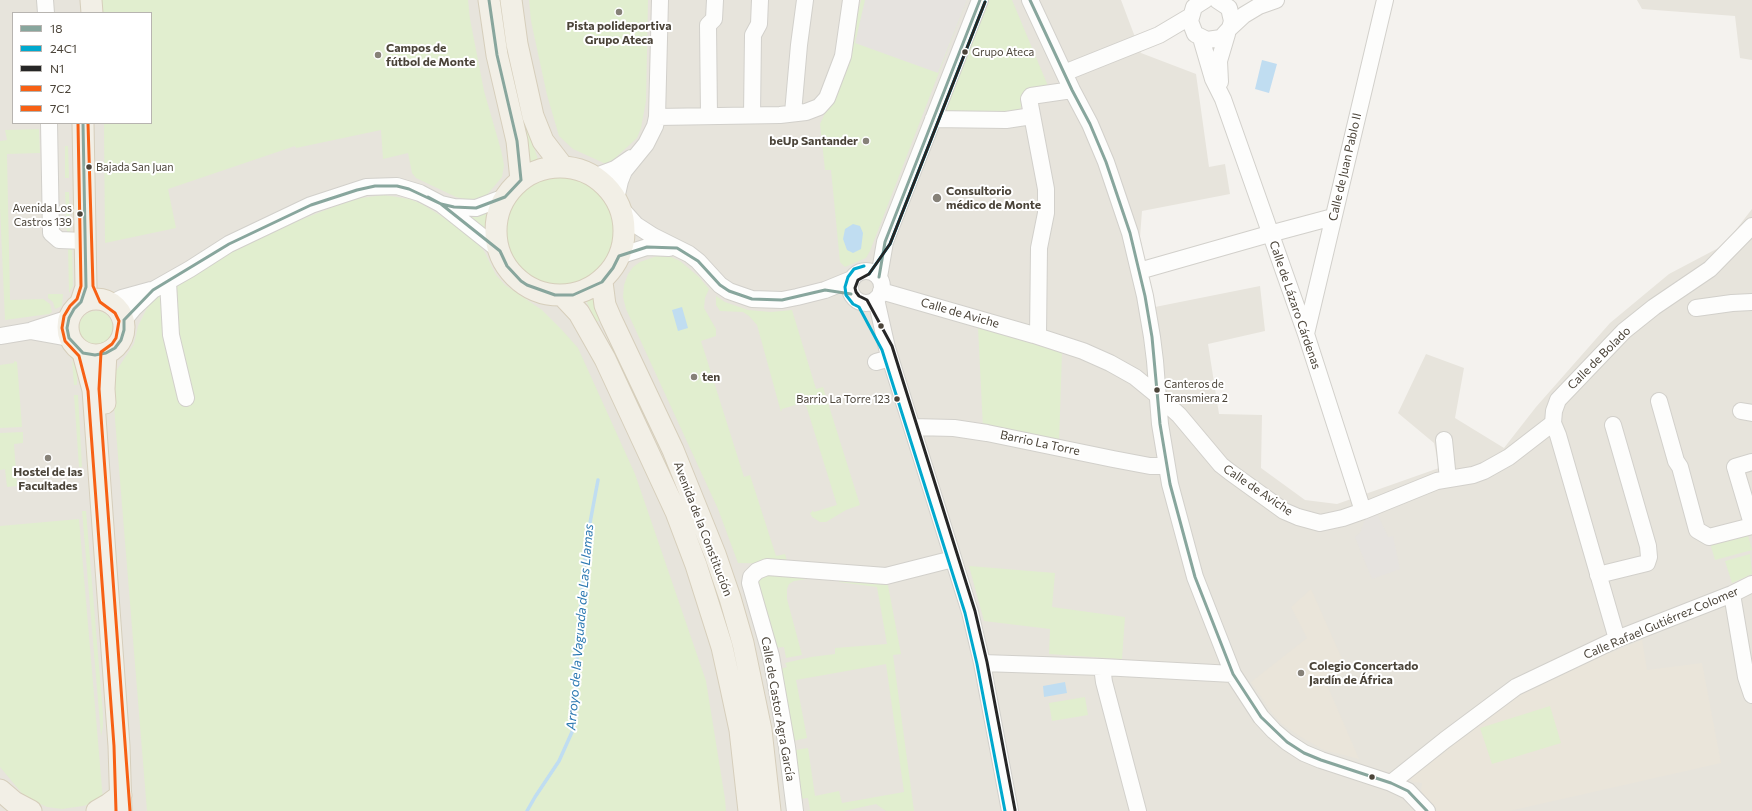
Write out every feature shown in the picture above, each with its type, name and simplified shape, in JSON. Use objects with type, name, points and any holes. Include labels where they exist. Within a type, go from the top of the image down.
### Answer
[{"type":"main road","points":[[81,0],[81,12]]},
{"type":"main road","points":[[91,0],[92,12]]},
{"type":"main road","points":[[489,0],[497,55],[517,141],[520,180]]},
{"type":"main road","points":[[511,0],[517,44],[533,116],[543,142],[563,167]]},
{"type":"main road","points":[[83,124],[86,287],[76,327],[93,390],[117,707],[121,803],[109,804],[97,811]]},
{"type":"main road","points":[[76,327],[95,355],[106,353],[115,348],[121,340],[124,330],[124,320],[119,310],[108,301],[98,285],[93,124]]},
{"type":"main road","points":[[563,167],[580,170],[596,176],[617,202],[623,226],[623,240],[619,256],[613,268],[602,282],[582,292],[563,296],[541,290],[521,281],[508,266],[500,251],[497,240],[497,223],[505,197],[520,180],[534,172],[547,168],[563,167]]},
{"type":"main road","name":"Avenida de la Constitución","points":[[602,282],[605,305],[610,319],[673,450],[715,554],[730,598],[743,643],[761,730],[770,811]]},
{"type":"main road","name":"Avenida de la Constitución","points":[[563,296],[579,313],[605,359],[676,512],[696,565],[722,647],[731,688],[745,768],[749,811]]},
{"type":"main road","points":[[76,327],[88,299],[108,301]]},
{"type":"main road","points":[[106,353],[104,390],[135,811]]},
{"type":"main road","points":[[0,790],[14,802],[31,811]]},
{"type":"main road","points":[[0,795],[13,811]]},
{"type":"street","points":[[46,0],[46,12]]},
{"type":"street","points":[[660,0],[657,117],[646,144],[624,171],[620,181],[617,202],[636,225],[698,261],[720,285],[729,291],[752,299],[782,300],[825,290],[867,288]]},
{"type":"street","points":[[709,116],[708,25],[714,19],[715,0]]},
{"type":"street","points":[[752,115],[753,35],[759,24],[760,0]]},
{"type":"street","points":[[793,114],[799,45],[805,0]]},
{"type":"street","points":[[657,117],[793,114],[806,112],[819,107],[826,98],[842,56],[851,0]]},
{"type":"street","points":[[980,0],[867,288],[884,356],[912,427],[970,612],[982,663],[1010,811]]},
{"type":"street","points":[[1030,0],[1072,90],[1090,124],[1106,162],[1130,233],[1145,296],[1155,361],[1160,424],[1166,466],[1195,577],[1233,674],[1261,717],[1287,742],[1304,753],[1391,783],[1408,791],[1427,811]]},
{"type":"street","points":[[1064,73],[1159,35],[1179,32],[1214,40],[1229,31],[1244,15],[1259,6],[1275,0],[1283,0]]},
{"type":"street","name":"Calle de Juan Pablo II","points":[[1306,334],[1385,0]]},
{"type":"street","points":[[1225,1],[1231,14],[1229,31]]},
{"type":"street","points":[[1159,35],[1195,6]]},
{"type":"street","name":"Calle de Lázaro Cárdenas","points":[[1195,6],[1192,28],[1198,36],[1213,79],[1223,99],[1306,334],[1363,511]]},
{"type":"street","name":"Calle de Lázaro Cárdenas","points":[[1223,99],[1219,61],[1229,31]]},
{"type":"street","points":[[1038,336],[1039,248],[1046,213],[1046,189],[1029,99],[1031,96],[1072,90]]},
{"type":"street","points":[[933,119],[1006,120],[1032,116]]},
{"type":"street","points":[[49,124],[51,233],[58,240],[86,241]]},
{"type":"street","points":[[596,176],[615,169],[637,154]]},
{"type":"street","points":[[108,301],[153,290],[229,244],[311,206],[357,190],[375,186],[397,186],[420,193],[441,204],[500,251]]},
{"type":"street","points":[[441,204],[454,207],[476,208],[505,197]]},
{"type":"street","points":[[1139,271],[1334,217]]},
{"type":"street","name":"Calle de Bolado","points":[[1553,423],[1554,411],[1558,400],[1624,331],[1654,307],[1710,269],[1752,226]]},
{"type":"street","points":[[619,256],[647,247],[677,248]]},
{"type":"street","points":[[168,282],[171,335],[186,398]]},
{"type":"street","name":"Calle de Aviche","points":[[867,288],[1038,336],[1084,351],[1110,363],[1135,378],[1158,395],[1179,415],[1220,465],[1284,511],[1298,517],[1320,523],[1343,518],[1363,511]]},
{"type":"street","points":[[124,320],[153,290]]},
{"type":"street","points":[[1696,308],[1752,302]]},
{"type":"street","points":[[0,336],[30,331],[34,328],[76,327]]},
{"type":"street","points":[[1659,401],[1676,461],[1680,467],[1697,530],[1709,537],[1752,525],[1735,467],[1752,462]]},
{"type":"street","points":[[1363,511],[1437,481],[1473,475],[1494,466],[1553,423],[1558,435],[1617,639]]},
{"type":"street","points":[[1598,575],[1647,562],[1650,557],[1613,425]]},
{"type":"street","name":"Barrio La Torre","points":[[912,427],[954,428],[987,433],[1113,460],[1150,466],[1166,466]]},
{"type":"street","points":[[1444,440],[1448,478]]},
{"type":"street","name":"Calle de Castor Agra García","points":[[795,811],[787,747],[771,656],[750,583],[751,577],[757,571],[767,567],[886,576],[953,559]]},
{"type":"street","name":"Calle Rafael Gutiérrez Colomer","points":[[1391,783],[1516,687],[1617,639],[1732,594],[1752,584]]},
{"type":"street","points":[[1732,594],[1746,677],[1752,695]]},
{"type":"street","points":[[982,663],[1102,667],[1233,674]]},
{"type":"street","points":[[1102,667],[1104,682],[1138,811]]},
{"type":"shaded area","points":[[0,0],[1121,0],[1141,53],[1196,74],[1209,167],[1225,164],[1230,194],[1142,211],[1140,237],[1155,307],[1260,286],[1265,331],[1208,344],[1219,414],[1262,415],[1261,468],[1305,500],[1337,504],[1439,468],[1434,443],[1398,413],[1426,354],[1464,368],[1455,418],[1504,448],[1536,407],[1610,323],[1669,274],[1724,245],[1752,209],[1752,811],[0,811]]},
{"type":"shaded area","points":[[865,0],[967,0],[938,73],[855,43]]},
{"type":"shaded area","points":[[1637,0],[1752,0],[1752,60],[1740,58],[1735,16],[1642,9]]},
{"type":"shaded area","points":[[1377,513],[1388,537],[1393,536],[1400,569],[1372,579],[1355,537],[1360,533],[1366,517]]},
{"type":"shaded area","name":"Colegio Concertado Jardín de África","points":[[1311,589],[1347,670],[1325,680],[1359,759],[1324,750],[1282,724],[1272,713],[1251,682],[1307,638],[1291,607]]},
{"type":"shaded area","points":[[1642,640],[1647,670],[1702,663],[1721,763],[1509,811],[1437,811],[1421,791],[1422,783],[1414,782],[1408,778],[1408,775],[1526,690],[1608,648],[1610,653]]},
{"type":"green space","points":[[102,0],[468,0],[470,19],[484,91],[504,165],[502,177],[486,196],[473,199],[456,197],[416,178],[412,173],[408,153],[383,159],[381,130],[296,148],[295,146],[168,189],[176,228],[105,243],[104,124],[152,124],[152,12],[102,12]]},
{"type":"green space","points":[[496,0],[503,0],[524,115],[538,160],[529,162]]},
{"type":"green space","points":[[529,0],[648,0],[646,101],[641,128],[637,138],[613,160],[606,164],[573,149],[559,136],[547,95],[531,21]]},
{"type":"green space","name":"beUp Santander","points":[[861,0],[967,0],[870,251],[866,258],[845,267],[840,262],[831,170],[825,170],[820,124],[842,77]]},
{"type":"green space","points":[[986,0],[1012,0],[1048,86],[1026,95],[1019,111],[944,113]]},
{"type":"green space","points":[[39,129],[40,153],[7,154],[10,300],[43,299],[50,304],[52,312],[49,314],[5,320],[0,207],[0,141],[7,140],[5,130]]},
{"type":"green space","points":[[65,146],[68,146],[69,178],[65,178]]},
{"type":"green space","points":[[560,176],[581,181],[599,192],[610,210],[615,231],[610,252],[599,270],[581,281],[560,286],[539,281],[521,270],[510,252],[505,231],[510,210],[521,192],[539,181]]},
{"type":"green space","points":[[65,192],[69,192],[70,235],[67,233]]},
{"type":"green space","points":[[384,195],[409,199],[422,204],[454,224],[476,242],[484,251],[496,275],[505,285],[542,310],[578,348],[635,474],[706,681],[726,811],[147,811],[115,419],[113,387],[116,371],[134,344],[138,326],[151,300],[225,254],[287,225],[354,199]]},
{"type":"green space","points":[[489,210],[486,232],[464,214]]},
{"type":"green space","points":[[72,245],[73,286],[69,293],[68,246]]},
{"type":"green space","points":[[657,256],[671,257],[680,261],[699,277],[709,289],[705,298],[704,308],[716,329],[716,336],[701,341],[744,477],[750,475],[776,556],[785,554],[788,564],[738,563],[718,509],[626,309],[623,297],[624,285],[628,274],[633,267],[640,262]]},
{"type":"green space","points":[[48,294],[63,294],[62,306],[55,309],[53,302],[48,298]]},
{"type":"green space","points":[[716,296],[725,302],[748,310],[771,312],[792,310],[816,389],[823,387],[860,505],[846,510],[826,522],[820,522],[812,517],[810,513],[812,510],[814,512],[837,505],[805,402],[782,409],[781,412],[757,325],[743,312],[720,311],[716,305]]},
{"type":"green space","points":[[593,297],[602,319],[596,322],[586,300]]},
{"type":"green space","points":[[96,311],[108,316],[113,328],[108,340],[96,345],[84,340],[79,328],[84,316]]},
{"type":"green space","points":[[978,327],[1062,352],[1059,443],[983,428]]},
{"type":"green space","points":[[72,360],[77,372],[77,385],[74,385]]},
{"type":"green space","points":[[14,361],[17,362],[22,427],[0,428],[0,365],[14,363]]},
{"type":"green space","points":[[74,395],[78,395],[82,467],[79,467]]},
{"type":"green space","points":[[23,432],[23,443],[14,444],[17,486],[7,487],[5,469],[0,470],[0,433]]},
{"type":"green space","points":[[82,511],[86,511],[103,714],[101,736]]},
{"type":"green space","points":[[79,519],[103,800],[83,806],[62,809],[47,807],[25,797],[0,767],[0,526]]},
{"type":"green space","points":[[1747,532],[1752,550],[1715,560],[1710,543]]},
{"type":"green space","points":[[1750,554],[1752,574],[1732,583],[1725,561]]},
{"type":"green space","points":[[969,566],[1055,573],[1052,607],[1125,617],[1122,659],[1049,654],[1050,629],[984,621]]},
{"type":"green space","points":[[765,573],[827,576],[826,580],[812,578],[794,581],[789,584],[787,589],[787,599],[802,655],[786,658],[784,647],[775,648],[757,584],[758,579]]},
{"type":"green space","points":[[839,577],[887,580],[901,654],[893,655],[914,811],[886,811],[876,804],[844,811],[806,811],[810,810],[808,798],[800,799],[795,750],[808,748],[815,796],[839,791],[842,803],[904,792],[886,664],[796,680],[807,738],[793,741],[780,669],[787,667],[785,663],[811,657],[835,654],[835,648],[887,644],[877,587],[839,582]]},
{"type":"green space","points":[[1085,697],[1088,715],[1052,721],[1049,703]]},
{"type":"green space","points":[[1550,706],[1561,743],[1492,764],[1480,728]]},
{"type":"water","points":[[1262,60],[1277,64],[1269,93],[1255,89]]},
{"type":"water","points":[[853,224],[860,226],[863,233],[861,249],[853,253],[847,250],[843,239],[845,229]]},
{"type":"water","points":[[682,307],[688,328],[678,331],[672,310]]},
{"type":"water","points":[[1065,682],[1067,693],[1044,697],[1043,686]]},
{"type":"waterway","name":"Arroyo de la Vaguada de Las Llamas","points":[[527,811],[559,761],[572,732],[575,708],[578,635],[587,539],[598,480]]},
{"type":"transit line","name":"18","points":[[489,0],[497,55],[517,141],[521,180]]},
{"type":"transit line","name":"18","points":[[879,277],[885,242],[980,0]]},
{"type":"transit line","name":"18","points":[[1030,0],[1072,90],[1090,124],[1106,162],[1130,233],[1145,296],[1152,337],[1160,424],[1170,484],[1195,577],[1233,674],[1261,717],[1287,742],[1304,753],[1321,760],[1391,783],[1408,791],[1427,811]]},
{"type":"transit line","name":"24C1","points":[[869,274],[890,244],[985,2]]},
{"type":"transit line","name":"N1","points":[[985,2],[890,244],[869,274],[858,280],[855,288],[859,296],[867,300],[892,346],[975,611],[987,662],[1015,810]]},
{"type":"transit line","name":"7C1","points":[[78,124],[81,286],[77,299],[70,306],[64,316],[62,328],[65,341],[79,356],[88,391],[114,746],[116,811]]},
{"type":"transit line","name":"18","points":[[81,302],[86,287],[83,124]]},
{"type":"transit line","name":"7C2","points":[[88,124],[93,286],[100,302],[115,313],[119,321],[116,338],[112,344],[101,352],[99,389],[130,811]]},
{"type":"transit line","name":"18","points":[[428,197],[441,204],[454,207],[476,208],[505,197],[521,180]]},
{"type":"transit line","name":"18","points":[[124,320],[153,290],[229,244],[311,205],[357,190],[375,186],[397,186],[409,189],[441,204],[500,251],[507,266],[521,281],[527,285],[555,295],[573,295],[602,282],[613,268],[619,256]]},
{"type":"transit line","name":"18","points":[[619,256],[647,247],[677,248],[698,261],[720,285],[729,291],[752,299],[782,300],[825,290],[851,294]]},
{"type":"transit line","name":"24C1","points":[[864,266],[854,269],[848,277],[845,287],[846,295],[853,304],[859,307],[882,350],[965,613],[977,664],[1005,811]]},
{"type":"transit line","name":"18","points":[[81,302],[74,309],[69,318],[67,328],[69,338],[83,353],[95,355],[106,353],[115,348],[121,340],[124,330],[124,320]]},
{"type":"place","name":"Pista polideportiva Grupo Ateca","points":[[619,12]]},
{"type":"place","name":"Grupo Ateca","points":[[965,52]]},
{"type":"place","name":"Campos de fútbol de Monte","points":[[378,55]]},
{"type":"place","name":"beUp Santander","points":[[866,141]]},
{"type":"place","name":"Bajada San Juan","points":[[89,167]]},
{"type":"place","name":"Consultorio médico de Monte","points":[[937,198]]},
{"type":"place","name":"Avenida Los Castros 139","points":[[80,214]]},
{"type":"place","name":"ten","points":[[694,377]]},
{"type":"place","name":"Canteros de Transmiera 2","points":[[1157,390]]},
{"type":"place","name":"Barrio La Torre 123","points":[[897,399]]},
{"type":"place","name":"Hostel de las Facultades","points":[[48,458]]},
{"type":"place","name":"Colegio Concertado Jardín de África","points":[[1301,673]]}]
